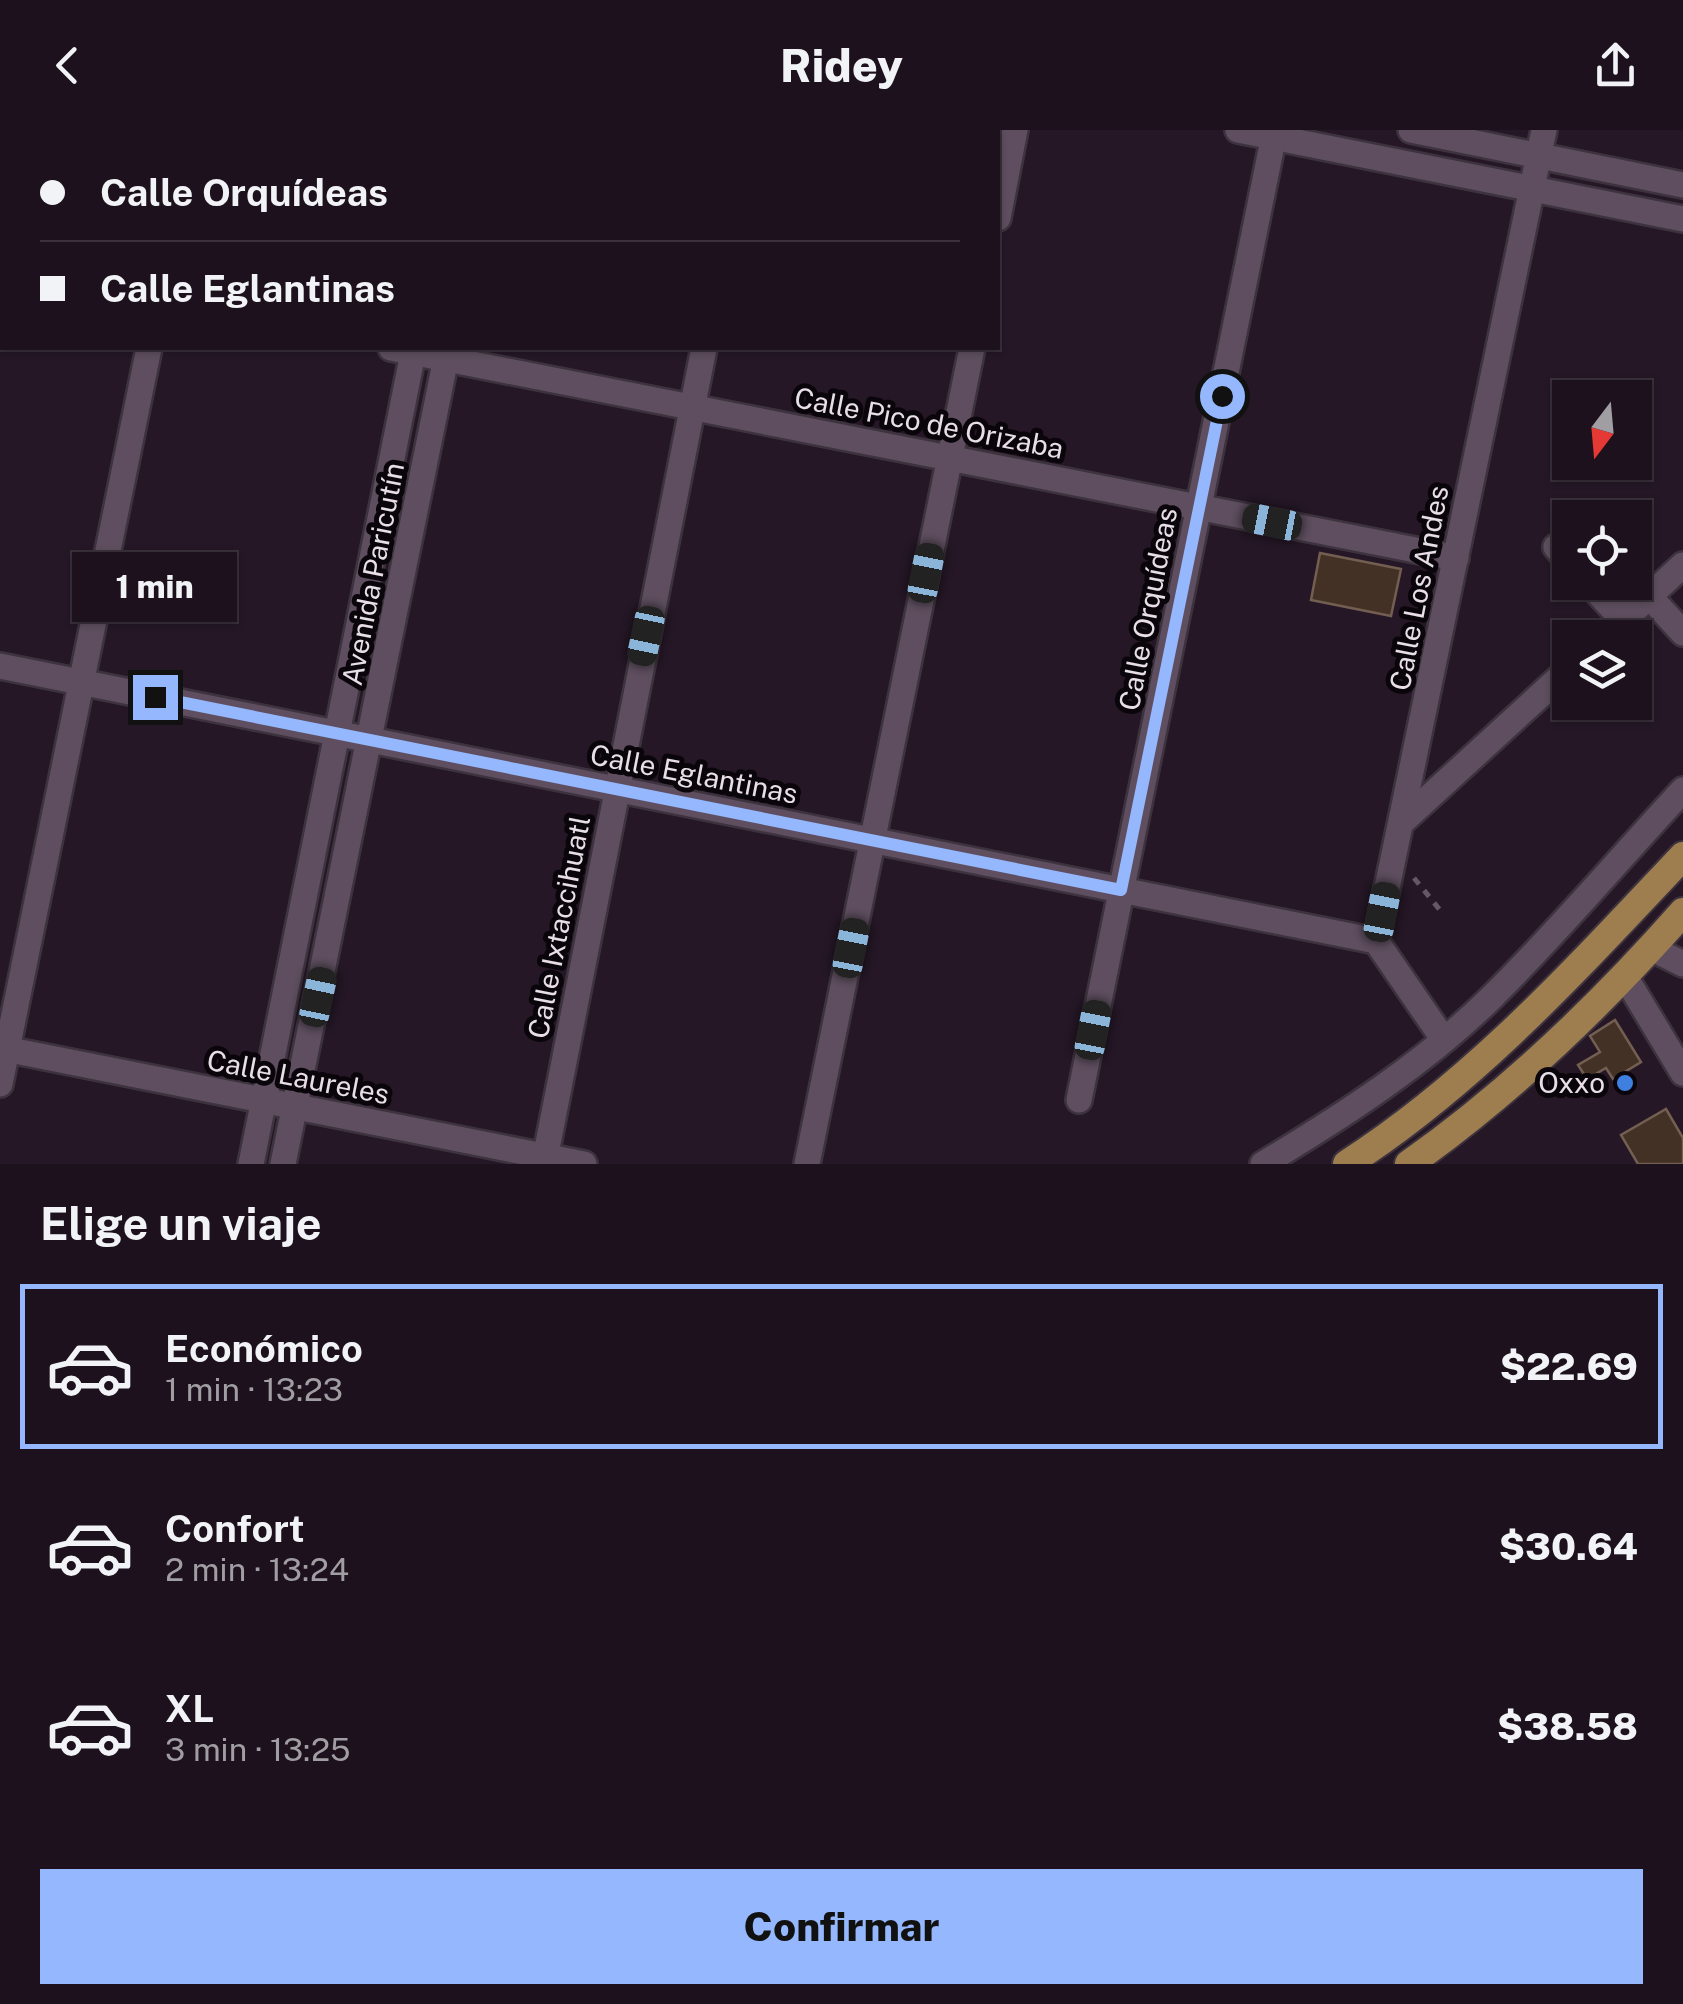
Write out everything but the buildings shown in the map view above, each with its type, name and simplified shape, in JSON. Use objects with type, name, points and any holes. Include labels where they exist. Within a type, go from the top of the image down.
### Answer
[{"type":"main road","points":[[1347,1164],[1498,1047],[1541,1007],[1683,856]]},
{"type":"main road","points":[[1409,1164],[1505,1092],[1683,912]]},
{"type":"street","points":[[1000,208],[1015,130]]},
{"type":"street","points":[[1238,130],[1275,134],[1683,219]]},
{"type":"street","points":[[1410,130],[1683,185]]},
{"type":"street","name":"Calle Los Andes","points":[[1376,941],[1544,130]]},
{"type":"street","name":"Calle Orquídeas","points":[[1079,1100],[1275,134]]},
{"type":"street","points":[[0,1084],[3,1049],[149,350]]},
{"type":"street","name":"Avenida Paricutín","points":[[251,1164],[339,734],[406,350]]},
{"type":"street","name":"Calle Pico de Orizaba","points":[[416,350],[447,353],[692,407],[1456,558]]},
{"type":"street","name":"Calle Ixtaccihuatl","points":[[544,1160],[704,350]]},
{"type":"street","points":[[808,1164],[972,350]]},
{"type":"street","name":"Avenida Paricutín","points":[[283,1164],[447,353]]},
{"type":"street","points":[[1652,593],[1683,565]]},
{"type":"street","points":[[1652,599],[1683,633]]},
{"type":"street","points":[[1623,620],[1645,600]]},
{"type":"street","name":"Calle Eglantinas","points":[[0,666],[1376,941]]},
{"type":"street","points":[[1402,822],[1552,684]]},
{"type":"street","points":[[1264,1164],[1331,1123],[1444,1040],[1491,998],[1683,790]]},
{"type":"street","points":[[1376,941],[1444,1040]]},
{"type":"street","points":[[1651,948],[1683,964]]},
{"type":"street","points":[[1624,975],[1683,1073]]},
{"type":"street","name":"Calle Laureles","points":[[3,1049],[544,1160],[584,1164]]},
{"type":"path","points":[[1394,855],[1444,914]]},
{"type":"place","name":"Oxxo","points":[[1625,1083]]},
{"type":"route","points":[[155,697],[1121,890],[1222,396]]}]
